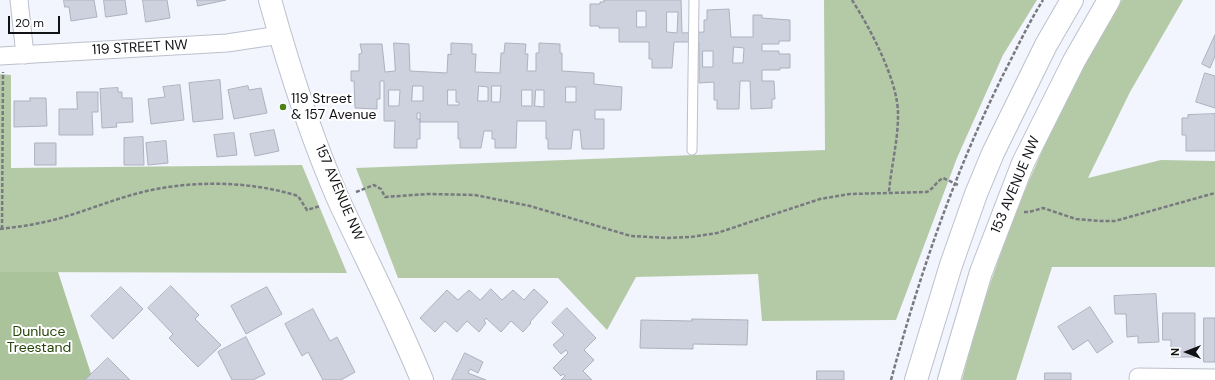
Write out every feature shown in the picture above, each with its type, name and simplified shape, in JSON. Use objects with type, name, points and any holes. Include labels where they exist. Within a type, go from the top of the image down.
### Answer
[{"type":"main road","name":"157 AVENUE NW","points":[[270,0],[311,128],[339,200],[403,334],[422,380]]},
{"type":"main road","points":[[916,380],[951,265],[976,194],[993,153],[1046,45],[1072,0]]},
{"type":"main road","name":"153 AVENUE NW","points":[[949,380],[982,272],[1023,163],[1074,60],[1110,0]]},
{"type":"street","points":[[19,0],[25,55]]},
{"type":"street","name":"119 STREET NW","points":[[1,56],[227,43],[280,35]]},
{"type":"street","points":[[1138,377],[1215,378]]},
{"type":"lane","points":[[692,150],[694,0]]},
{"type":"path","points":[[852,0],[887,66],[896,93],[898,115],[889,192]]},
{"type":"path","points":[[1,56],[1,229],[57,219],[148,191],[195,184],[216,183],[298,196],[307,210],[339,200],[374,185],[381,189],[385,197],[391,198],[427,194],[475,196],[530,206],[631,236],[668,238],[691,237],[717,233],[820,199],[850,194],[927,192],[943,178],[976,194]]},
{"type":"path","points":[[1006,206],[1024,212],[1043,208],[1076,219],[1115,221],[1215,193]]},
{"type":"green space","points":[[824,0],[1037,0],[1003,55],[957,158],[896,320],[762,321],[758,274],[636,277],[607,330],[558,278],[398,278],[356,168],[825,150]]},
{"type":"green space","points":[[1122,0],[1183,0],[1130,92],[1088,178],[1161,160],[1215,161],[1215,267],[1052,267],[1016,380],[962,380],[991,281],[1028,184],[1071,90]]},
{"type":"green space","points":[[0,74],[11,75],[11,168],[302,165],[347,273],[0,272]]},
{"type":"green space","name":"Dunluce Treestand","points":[[0,272],[58,272],[93,380],[0,380]]},
{"type":"building","points":[[64,0],[94,0],[97,17],[71,21],[69,7],[65,7]]},
{"type":"building","points":[[104,0],[125,0],[127,14],[106,17]]},
{"type":"building","points":[[143,0],[167,0],[170,18],[146,22]]},
{"type":"building","points":[[197,0],[226,0],[198,6]]},
{"type":"building","points":[[604,0],[681,0],[682,33],[704,32],[704,20],[707,20],[707,10],[729,9],[731,37],[753,37],[753,15],[762,15],[762,18],[790,20],[790,41],[779,41],[779,44],[762,44],[762,51],[779,51],[779,54],[790,54],[790,68],[780,68],[780,70],[762,70],[762,81],[774,81],[775,99],[772,99],[772,108],[751,109],[750,81],[740,81],[739,109],[717,109],[717,100],[714,100],[714,82],[699,83],[699,42],[674,42],[672,68],[652,68],[652,59],[649,59],[649,42],[619,42],[619,28],[599,28],[599,26],[590,26],[590,4],[600,4],[600,2],[604,2]],"holes":[[[637,11],[646,11],[646,27],[637,27]],[[667,12],[678,12],[677,33],[667,32]],[[734,47],[744,48],[743,63],[733,63]],[[703,51],[713,51],[713,67],[703,67]]]},
{"type":"building","points":[[1215,35],[1215,56],[1210,68],[1202,64]]},
{"type":"building","points":[[394,43],[409,44],[410,71],[447,73],[448,54],[451,55],[451,43],[472,44],[472,54],[476,54],[475,72],[500,73],[501,53],[504,53],[505,43],[526,44],[525,54],[528,54],[527,71],[536,71],[536,53],[539,53],[539,43],[560,44],[560,53],[562,53],[562,71],[594,73],[594,84],[622,87],[621,110],[595,110],[595,119],[604,119],[604,149],[582,149],[580,130],[573,130],[571,149],[548,149],[548,139],[546,139],[546,121],[517,121],[516,148],[495,148],[495,139],[492,139],[492,131],[484,131],[481,148],[460,148],[460,139],[458,139],[458,122],[420,122],[420,139],[417,139],[417,148],[394,148],[395,121],[384,121],[384,81],[380,81],[380,99],[377,99],[377,109],[355,108],[354,81],[351,81],[351,71],[359,71],[359,54],[362,53],[360,44],[382,44],[385,72],[395,71]],"holes":[[[413,86],[423,86],[423,101],[412,101]],[[479,86],[488,87],[488,101],[478,101]],[[492,86],[501,86],[500,102],[492,102]],[[566,87],[576,87],[576,102],[566,102]],[[389,90],[400,90],[399,106],[389,106]],[[448,90],[456,90],[456,102],[459,102],[459,105],[448,105]],[[522,90],[532,90],[532,106],[522,106]],[[536,90],[544,90],[544,107],[535,106]],[[417,113],[420,113],[420,119],[417,119]]]},
{"type":"building","points":[[1205,73],[1215,76],[1215,108],[1196,102]]},
{"type":"building","points":[[220,80],[223,119],[193,122],[189,83]]},
{"type":"building","points":[[180,85],[184,120],[151,124],[148,99],[165,97],[163,87]]},
{"type":"building","points":[[248,86],[249,90],[261,88],[267,113],[234,119],[228,90]]},
{"type":"building","points":[[118,88],[118,92],[122,92],[122,98],[132,98],[133,122],[116,123],[117,127],[102,128],[100,89]]},
{"type":"building","points":[[77,92],[98,92],[98,112],[92,112],[93,135],[59,135],[59,109],[77,109]]},
{"type":"building","points":[[30,98],[46,98],[47,126],[14,127],[14,101],[30,101]]},
{"type":"building","points":[[1215,114],[1215,151],[1186,151],[1186,135],[1182,135],[1182,118],[1188,118],[1188,115]]},
{"type":"building","points":[[274,130],[279,151],[255,156],[250,134]]},
{"type":"building","points":[[234,133],[237,155],[217,157],[214,135]]},
{"type":"building","points":[[143,137],[144,165],[124,165],[124,138]]},
{"type":"building","points":[[166,141],[168,163],[148,165],[146,143]]},
{"type":"building","points":[[35,143],[56,143],[56,165],[35,165]]},
{"type":"building","points":[[171,286],[199,315],[195,319],[221,345],[198,367],[169,338],[173,334],[148,308]]},
{"type":"building","points":[[121,287],[143,309],[113,339],[91,316]]},
{"type":"building","points":[[267,287],[282,314],[246,334],[231,306]]},
{"type":"building","points":[[491,289],[502,300],[513,290],[524,300],[534,289],[548,302],[523,332],[511,321],[501,332],[486,318],[484,321],[486,323],[479,332],[467,321],[457,332],[445,321],[435,332],[420,318],[447,290],[458,300],[469,290],[480,300]]},
{"type":"building","points":[[1156,294],[1159,342],[1138,343],[1138,336],[1127,337],[1126,314],[1115,314],[1114,296]]},
{"type":"building","points":[[1090,307],[1113,342],[1097,353],[1088,340],[1073,350],[1058,327]]},
{"type":"building","points":[[567,308],[596,338],[584,350],[594,360],[583,371],[592,380],[561,380],[565,376],[563,374],[561,376],[553,368],[568,353],[566,350],[561,354],[553,345],[564,335],[552,323]]},
{"type":"building","points":[[313,309],[330,341],[337,337],[355,372],[341,380],[323,380],[308,352],[302,356],[285,324]]},
{"type":"building","points":[[1163,313],[1195,313],[1195,357],[1171,357],[1171,340],[1163,340]]},
{"type":"building","points":[[1204,318],[1215,318],[1215,362],[1204,362]]},
{"type":"building","points":[[692,319],[748,320],[747,345],[693,344],[693,349],[640,348],[641,320],[692,321]]},
{"type":"building","points":[[246,337],[265,374],[253,380],[232,380],[218,352]]},
{"type":"building","points":[[465,353],[483,362],[478,373],[470,369],[468,373],[486,380],[452,380]]},
{"type":"building","points":[[108,358],[130,380],[85,380]]},
{"type":"building","points":[[817,371],[844,371],[844,380],[817,380]]},
{"type":"building","points":[[1045,373],[1071,373],[1071,380],[1045,380]]},
{"type":"place","name":"119 Street & 157 Avenue","points":[[283,107]]}]
